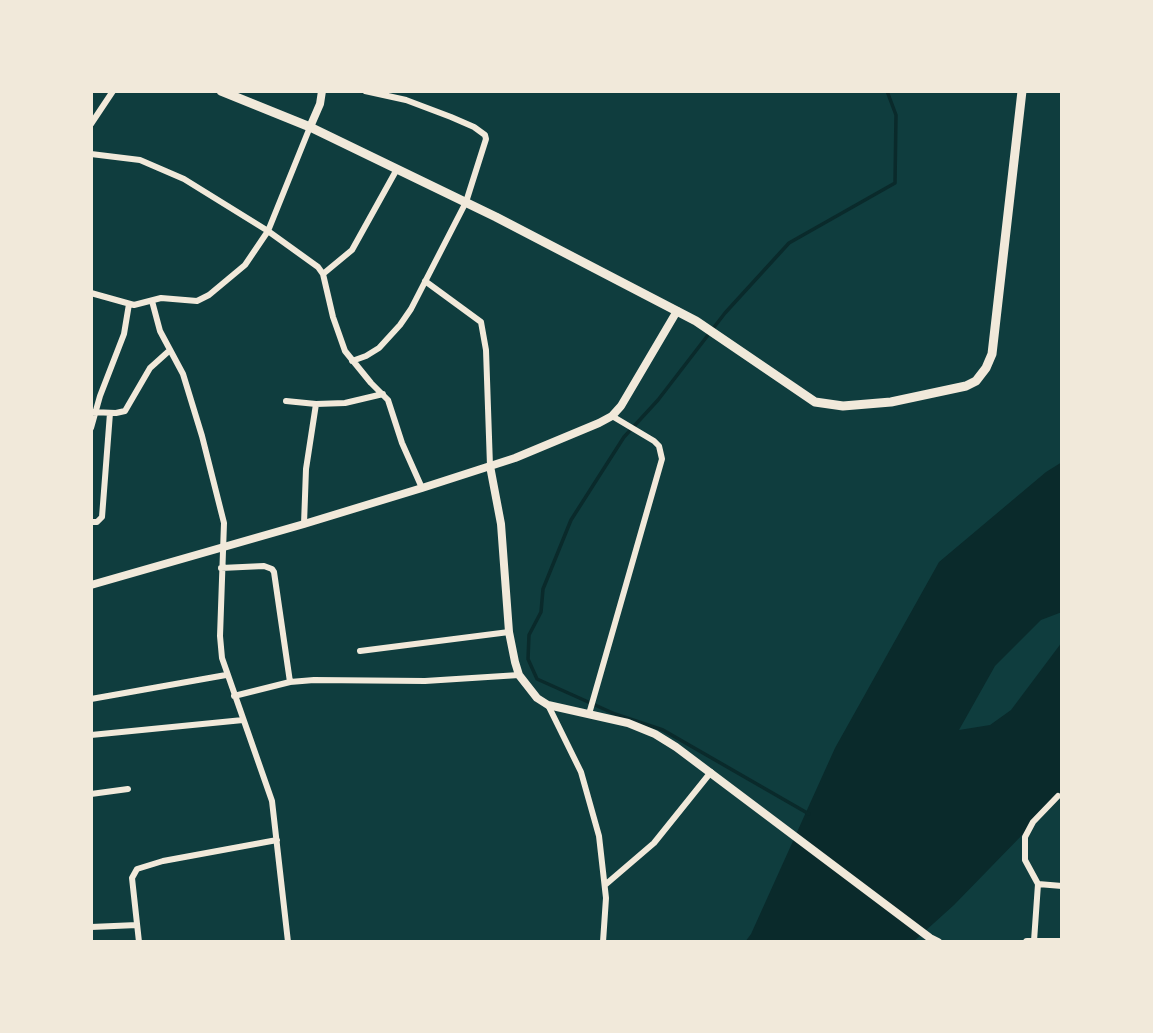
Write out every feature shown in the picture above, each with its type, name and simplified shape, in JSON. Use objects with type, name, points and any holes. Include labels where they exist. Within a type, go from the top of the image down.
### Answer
[{"type":"main road","points":[[221,91],[310,127],[466,202],[708,328],[815,402],[825,405],[891,402],[966,386],[976,381],[986,368],[992,354],[1022,91]]},
{"type":"street","points":[[91,124],[113,91]]},
{"type":"street","points":[[91,293],[139,305],[163,298],[202,299],[245,265],[268,231],[320,104],[322,91]]},
{"type":"street","points":[[352,362],[379,348],[400,325],[466,202],[485,147],[485,135],[474,127],[418,105],[365,91]]},
{"type":"street","points":[[91,154],[132,158],[149,163],[195,186],[268,231],[310,261],[323,274],[340,340],[352,362],[388,400],[402,443],[422,488]]},
{"type":"street","points":[[323,274],[341,262],[352,250],[397,169]]},
{"type":"street","points":[[425,281],[481,322],[486,351],[489,466],[501,524],[509,632],[519,675],[537,698],[548,705],[628,723],[655,734],[711,772],[934,940]]},
{"type":"street","points":[[152,301],[160,331],[183,374],[225,528],[221,568],[220,636],[226,675],[272,801],[288,942]]},
{"type":"street","points":[[91,428],[93,412],[124,334],[129,304]]},
{"type":"street","points":[[91,585],[422,488],[489,466],[587,428],[612,416],[630,393],[677,312]]},
{"type":"street","points":[[93,412],[122,412],[128,408],[150,368],[170,350]]},
{"type":"street","points":[[286,401],[345,403],[383,394]]},
{"type":"street","points":[[304,524],[306,469],[316,404]]},
{"type":"street","points":[[91,522],[97,522],[102,517],[110,413]]},
{"type":"street","points":[[589,714],[662,459],[659,446],[654,441],[612,416]]},
{"type":"street","points":[[221,568],[264,566],[274,572],[290,682]]},
{"type":"street","points":[[360,651],[509,632]]},
{"type":"street","points":[[91,699],[226,675]]},
{"type":"street","points":[[234,696],[290,682],[425,681],[519,675]]},
{"type":"street","points":[[548,705],[581,772],[591,801],[599,836],[605,885],[603,942]]},
{"type":"street","points":[[91,735],[243,720]]},
{"type":"street","points":[[605,885],[654,843],[711,772]]},
{"type":"street","points":[[91,794],[128,789]]},
{"type":"street","points":[[1058,796],[1033,822],[1025,837],[1025,860],[1038,884],[1030,942],[1062,942]]},
{"type":"street","points":[[139,942],[132,878],[137,869],[163,861],[277,840]]},
{"type":"street","points":[[1038,884],[1062,886]]},
{"type":"street","points":[[91,927],[137,925]]},
{"type":"water","points":[[1062,462],[1062,612],[1041,620],[995,666],[959,730],[990,725],[1011,710],[1062,642],[1062,794],[954,905],[913,942],[745,942],[835,748],[939,562],[1046,472]]},
{"type":"waterway","points":[[809,814],[663,730],[615,714],[537,679],[528,659],[529,635],[541,612],[543,589],[571,520],[624,437],[658,400],[725,313],[789,243],[895,183],[896,115],[887,91]]}]
